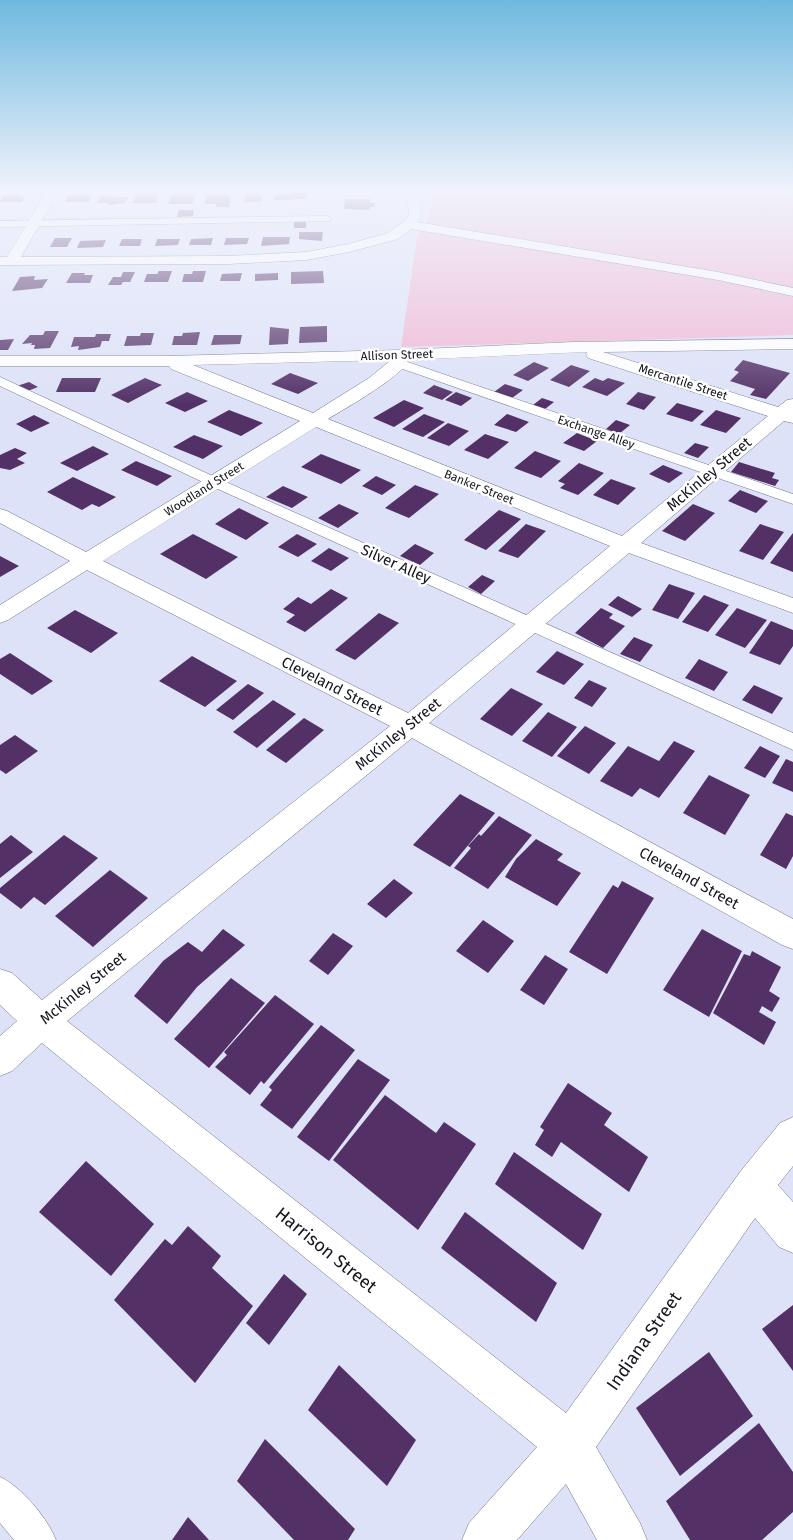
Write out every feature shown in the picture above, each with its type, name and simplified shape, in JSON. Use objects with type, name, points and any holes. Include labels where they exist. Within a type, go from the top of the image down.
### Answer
[{"type":"street","points":[[5,261],[35,261]]},
{"type":"street","points":[[626,261],[718,276],[793,292]]},
{"type":"street","name":"Allison Street","points":[[0,361],[399,359],[574,347],[793,344]]},
{"type":"street","name":"Mercantile Street","points":[[574,347],[789,412]]},
{"type":"street","name":"Woodland Street","points":[[0,615],[375,382],[399,359]]},
{"type":"street","name":"Banker Street","points":[[166,361],[624,544],[793,606]]},
{"type":"street","name":"McKinley Street","points":[[0,1059],[41,1021],[410,725],[624,544],[789,412]]},
{"type":"street","name":"Cleveland Street","points":[[0,515],[86,561],[410,725],[793,935]]},
{"type":"street","name":"Harrison Street","points":[[0,984],[41,1021],[570,1445],[623,1540]]},
{"type":"street","name":"Indiana Street","points":[[486,1540],[570,1445],[754,1186],[793,1136]]},
{"type":"street","points":[[754,1186],[793,1233]]},
{"type":"lane","name":"Exchange Alley","points":[[399,359],[712,472],[793,499]]},
{"type":"lane","name":"Silver Alley","points":[[0,381],[214,482],[793,742]]},
{"type":"lane","points":[[0,1495],[38,1540]]},
{"type":"shaded area","points":[[414,261],[793,261],[793,335],[401,347]]},
{"type":"building","points":[[159,271],[172,271],[168,282],[144,282],[147,274],[157,274]]},
{"type":"building","points":[[193,271],[206,271],[203,282],[182,282],[184,274],[192,274]]},
{"type":"building","points":[[323,271],[324,283],[291,284],[291,272]]},
{"type":"building","points":[[123,272],[135,272],[130,282],[123,282],[121,285],[108,285],[113,277],[121,277]]},
{"type":"building","points":[[72,273],[93,275],[90,283],[66,283]]},
{"type":"building","points":[[242,273],[240,281],[220,281],[222,274]]},
{"type":"building","points":[[278,273],[278,280],[255,281],[255,274]]},
{"type":"building","points":[[35,276],[34,280],[48,279],[42,288],[12,291],[20,277]]},
{"type":"building","points":[[327,326],[327,342],[299,343],[300,327]]},
{"type":"building","points":[[270,327],[289,329],[288,344],[269,345]]},
{"type":"building","points":[[45,331],[59,331],[50,348],[34,349],[35,345],[31,345],[32,343],[22,344],[30,335],[43,335]]},
{"type":"building","points":[[200,332],[197,345],[172,345],[174,336],[182,336],[183,333]]},
{"type":"building","points":[[141,333],[154,333],[151,345],[124,346],[127,336],[140,336]]},
{"type":"building","points":[[96,334],[111,334],[109,341],[102,341],[100,347],[78,350],[79,346],[71,347],[74,337],[95,337]]},
{"type":"building","points":[[214,335],[242,335],[240,344],[211,345]]},
{"type":"building","points":[[14,339],[8,350],[0,350],[0,340]]},
{"type":"building","points":[[743,360],[790,373],[766,399],[750,395],[755,389],[730,381],[739,372],[734,370]]},
{"type":"building","points":[[534,362],[549,368],[528,381],[513,375]]},
{"type":"building","points":[[571,365],[590,371],[569,387],[550,380]]},
{"type":"building","points":[[290,373],[318,383],[298,394],[271,384]]},
{"type":"building","points":[[62,378],[101,378],[95,392],[56,392]]},
{"type":"building","points":[[145,378],[162,385],[128,403],[111,395]]},
{"type":"building","points":[[595,378],[603,381],[608,378],[625,383],[607,396],[582,387]]},
{"type":"building","points":[[29,382],[38,387],[25,392],[17,386]]},
{"type":"building","points":[[505,384],[523,390],[512,398],[494,392]]},
{"type":"building","points":[[434,385],[453,392],[442,400],[423,393]]},
{"type":"building","points":[[187,392],[208,401],[185,412],[165,403]]},
{"type":"building","points":[[456,392],[472,398],[461,406],[445,400]]},
{"type":"building","points":[[638,392],[656,397],[644,410],[626,404]]},
{"type":"building","points":[[542,398],[554,402],[545,409],[533,405]]},
{"type":"building","points":[[404,400],[424,408],[394,427],[373,418]]},
{"type":"building","points":[[677,403],[704,411],[692,422],[666,414]]},
{"type":"building","points":[[229,410],[263,423],[241,436],[207,422]]},
{"type":"building","points":[[716,410],[741,418],[726,433],[700,425]]},
{"type":"building","points":[[424,414],[445,422],[423,437],[402,429]]},
{"type":"building","points":[[507,414],[529,422],[516,432],[494,425]]},
{"type":"building","points":[[34,415],[50,423],[31,432],[16,424]]},
{"type":"building","points":[[616,420],[630,425],[619,434],[606,429]]},
{"type":"building","points":[[448,423],[469,431],[449,446],[427,438]]},
{"type":"building","points":[[577,433],[597,441],[584,451],[563,443]]},
{"type":"building","points":[[485,434],[509,442],[488,459],[464,450]]},
{"type":"building","points":[[194,435],[223,446],[203,459],[173,447]]},
{"type":"building","points":[[695,443],[709,447],[698,458],[684,453]]},
{"type":"building","points":[[93,446],[109,454],[77,471],[60,463]]},
{"type":"building","points":[[15,448],[27,453],[17,459],[25,463],[10,470],[0,468],[0,455]]},
{"type":"building","points":[[535,451],[561,461],[541,478],[514,468]]},
{"type":"building","points":[[321,454],[361,470],[341,484],[301,467]]},
{"type":"building","points":[[136,461],[172,476],[157,486],[121,470]]},
{"type":"building","points":[[739,462],[775,473],[772,478],[779,480],[775,486],[731,472]]},
{"type":"building","points":[[579,463],[604,473],[578,495],[560,488],[565,484],[558,481]]},
{"type":"building","points":[[663,465],[683,473],[669,483],[649,474]]},
{"type":"building","points":[[376,476],[396,485],[382,495],[362,486]]},
{"type":"building","points":[[73,477],[116,497],[99,507],[92,504],[82,510],[47,492]]},
{"type":"building","points":[[611,479],[636,488],[618,505],[593,495]]},
{"type":"building","points":[[415,485],[439,494],[409,518],[385,508]]},
{"type":"building","points":[[283,486],[308,497],[292,508],[266,497]]},
{"type":"building","points":[[740,490],[768,501],[756,513],[728,501]]},
{"type":"building","points":[[339,504],[359,513],[338,528],[318,518]]},
{"type":"building","points":[[693,504],[715,513],[685,541],[662,531]]},
{"type":"building","points":[[239,508],[269,523],[246,540],[215,524]]},
{"type":"building","points":[[499,510],[521,519],[486,550],[464,540]]},
{"type":"building","points":[[526,524],[546,531],[518,558],[498,551]]},
{"type":"building","points":[[760,524],[784,532],[763,560],[739,551]]},
{"type":"building","points":[[793,533],[793,572],[770,563]]},
{"type":"building","points":[[193,534],[238,557],[206,579],[160,554]]},
{"type":"building","points":[[297,534],[317,544],[298,557],[278,547]]},
{"type":"building","points":[[415,544],[434,553],[420,565],[400,556]]},
{"type":"building","points":[[329,548],[349,558],[331,571],[311,561]]},
{"type":"building","points":[[0,556],[19,566],[0,577]]},
{"type":"building","points":[[482,575],[495,581],[481,594],[468,587]]},
{"type":"building","points":[[669,584],[695,593],[678,619],[652,610]]},
{"type":"building","points":[[331,589],[348,598],[305,632],[286,622],[295,615],[283,609],[298,597],[311,604]]},
{"type":"building","points":[[704,595],[729,605],[708,632],[682,622]]},
{"type":"building","points":[[618,596],[642,609],[632,617],[608,605]]},
{"type":"building","points":[[601,608],[613,614],[609,618],[625,626],[603,648],[575,633]]},
{"type":"building","points":[[737,608],[767,620],[745,648],[715,635]]},
{"type":"building","points":[[75,610],[118,633],[91,653],[47,628]]},
{"type":"building","points":[[379,613],[399,623],[355,660],[335,650]]},
{"type":"building","points":[[771,621],[793,630],[793,646],[780,665],[749,653]]},
{"type":"building","points":[[634,637],[653,645],[640,662],[620,654]]},
{"type":"building","points":[[557,651],[584,664],[564,685],[536,672]]},
{"type":"building","points":[[10,653],[53,681],[32,695],[0,674],[0,659]]},
{"type":"building","points":[[192,656],[237,681],[205,707],[159,681]]},
{"type":"building","points":[[699,659],[728,672],[714,691],[685,678]]},
{"type":"building","points":[[589,680],[607,688],[592,707],[574,698]]},
{"type":"building","points":[[248,684],[264,693],[233,720],[216,710]]},
{"type":"building","points":[[754,685],[783,698],[772,714],[742,700]]},
{"type":"building","points":[[511,688],[543,704],[512,736],[480,719]]},
{"type":"building","points":[[273,700],[296,714],[257,748],[233,732]]},
{"type":"building","points":[[548,712],[577,727],[552,757],[522,741]]},
{"type":"building","points":[[304,718],[324,730],[286,763],[266,750]]},
{"type":"building","points":[[585,726],[616,743],[589,774],[557,756]]},
{"type":"building","points":[[15,735],[38,751],[6,774],[0,770],[0,745]]},
{"type":"building","points":[[674,741],[695,751],[659,798],[640,788],[632,797],[600,781],[628,746],[659,761]]},
{"type":"building","points":[[760,746],[780,756],[765,778],[744,768]]},
{"type":"building","points":[[786,759],[793,762],[793,792],[772,783]]},
{"type":"building","points":[[709,775],[750,795],[725,835],[683,813]]},
{"type":"building","points":[[460,794],[495,813],[450,867],[413,845]]},
{"type":"building","points":[[786,813],[793,816],[793,856],[786,869],[760,855]]},
{"type":"building","points":[[499,816],[532,835],[488,889],[454,868],[471,848],[468,846],[479,834],[481,836]]},
{"type":"building","points":[[11,835],[33,852],[0,878],[0,844]]},
{"type":"building","points":[[64,835],[98,858],[45,905],[34,897],[21,909],[0,893],[0,888]]},
{"type":"building","points":[[536,839],[563,854],[557,860],[581,873],[557,906],[505,877],[516,859]]},
{"type":"building","points":[[110,870],[148,898],[93,947],[55,916]]},
{"type":"building","points":[[394,879],[413,893],[386,918],[367,904]]},
{"type":"building","points":[[622,881],[654,898],[607,974],[569,952],[613,885],[618,888]]},
{"type":"building","points":[[483,920],[514,941],[488,973],[456,951]]},
{"type":"building","points":[[223,929],[245,945],[197,987],[167,1024],[134,996],[163,961],[188,942],[202,952]]},
{"type":"building","points":[[702,929],[742,951],[709,1017],[663,990]]},
{"type":"building","points":[[333,933],[353,946],[328,975],[309,961]]},
{"type":"building","points":[[752,951],[781,967],[769,991],[780,998],[772,1012],[762,1006],[759,1012],[776,1022],[764,1045],[713,1013],[744,954],[750,956]]},
{"type":"building","points":[[545,955],[568,969],[544,1005],[520,990]]},
{"type":"building","points":[[231,978],[265,1003],[209,1068],[174,1039]]},
{"type":"building","points":[[275,995],[314,1024],[264,1084],[261,1081],[250,1095],[215,1067],[227,1055],[224,1052]]},
{"type":"building","points":[[321,1025],[355,1050],[292,1129],[260,1105],[272,1090],[269,1087]]},
{"type":"building","points":[[358,1059],[390,1080],[329,1161],[297,1137]]},
{"type":"building","points":[[568,1083],[612,1113],[604,1125],[648,1157],[629,1192],[561,1142],[552,1157],[535,1145],[544,1130],[540,1127]]},
{"type":"building","points":[[385,1095],[436,1133],[444,1122],[476,1144],[418,1230],[333,1160]]},
{"type":"building","points":[[514,1152],[602,1214],[583,1250],[495,1184]]},
{"type":"building","points":[[86,1161],[154,1224],[111,1276],[39,1212]]},
{"type":"building","points":[[465,1212],[557,1283],[536,1322],[441,1248]]},
{"type":"building","points":[[188,1226],[221,1256],[212,1268],[253,1306],[195,1383],[114,1300],[165,1239],[172,1245]]},
{"type":"building","points":[[284,1274],[307,1294],[269,1345],[246,1323]]},
{"type":"building","points":[[793,1305],[793,1371],[762,1329]]},
{"type":"building","points":[[709,1352],[753,1416],[680,1476],[636,1408]]},
{"type":"building","points":[[339,1365],[416,1440],[387,1486],[308,1410]]},
{"type":"building","points":[[759,1423],[793,1472],[793,1512],[762,1540],[690,1540],[666,1501]]},
{"type":"building","points":[[265,1439],[355,1529],[348,1540],[294,1540],[237,1481]]},
{"type":"building","points":[[188,1517],[209,1540],[172,1540]]}]
